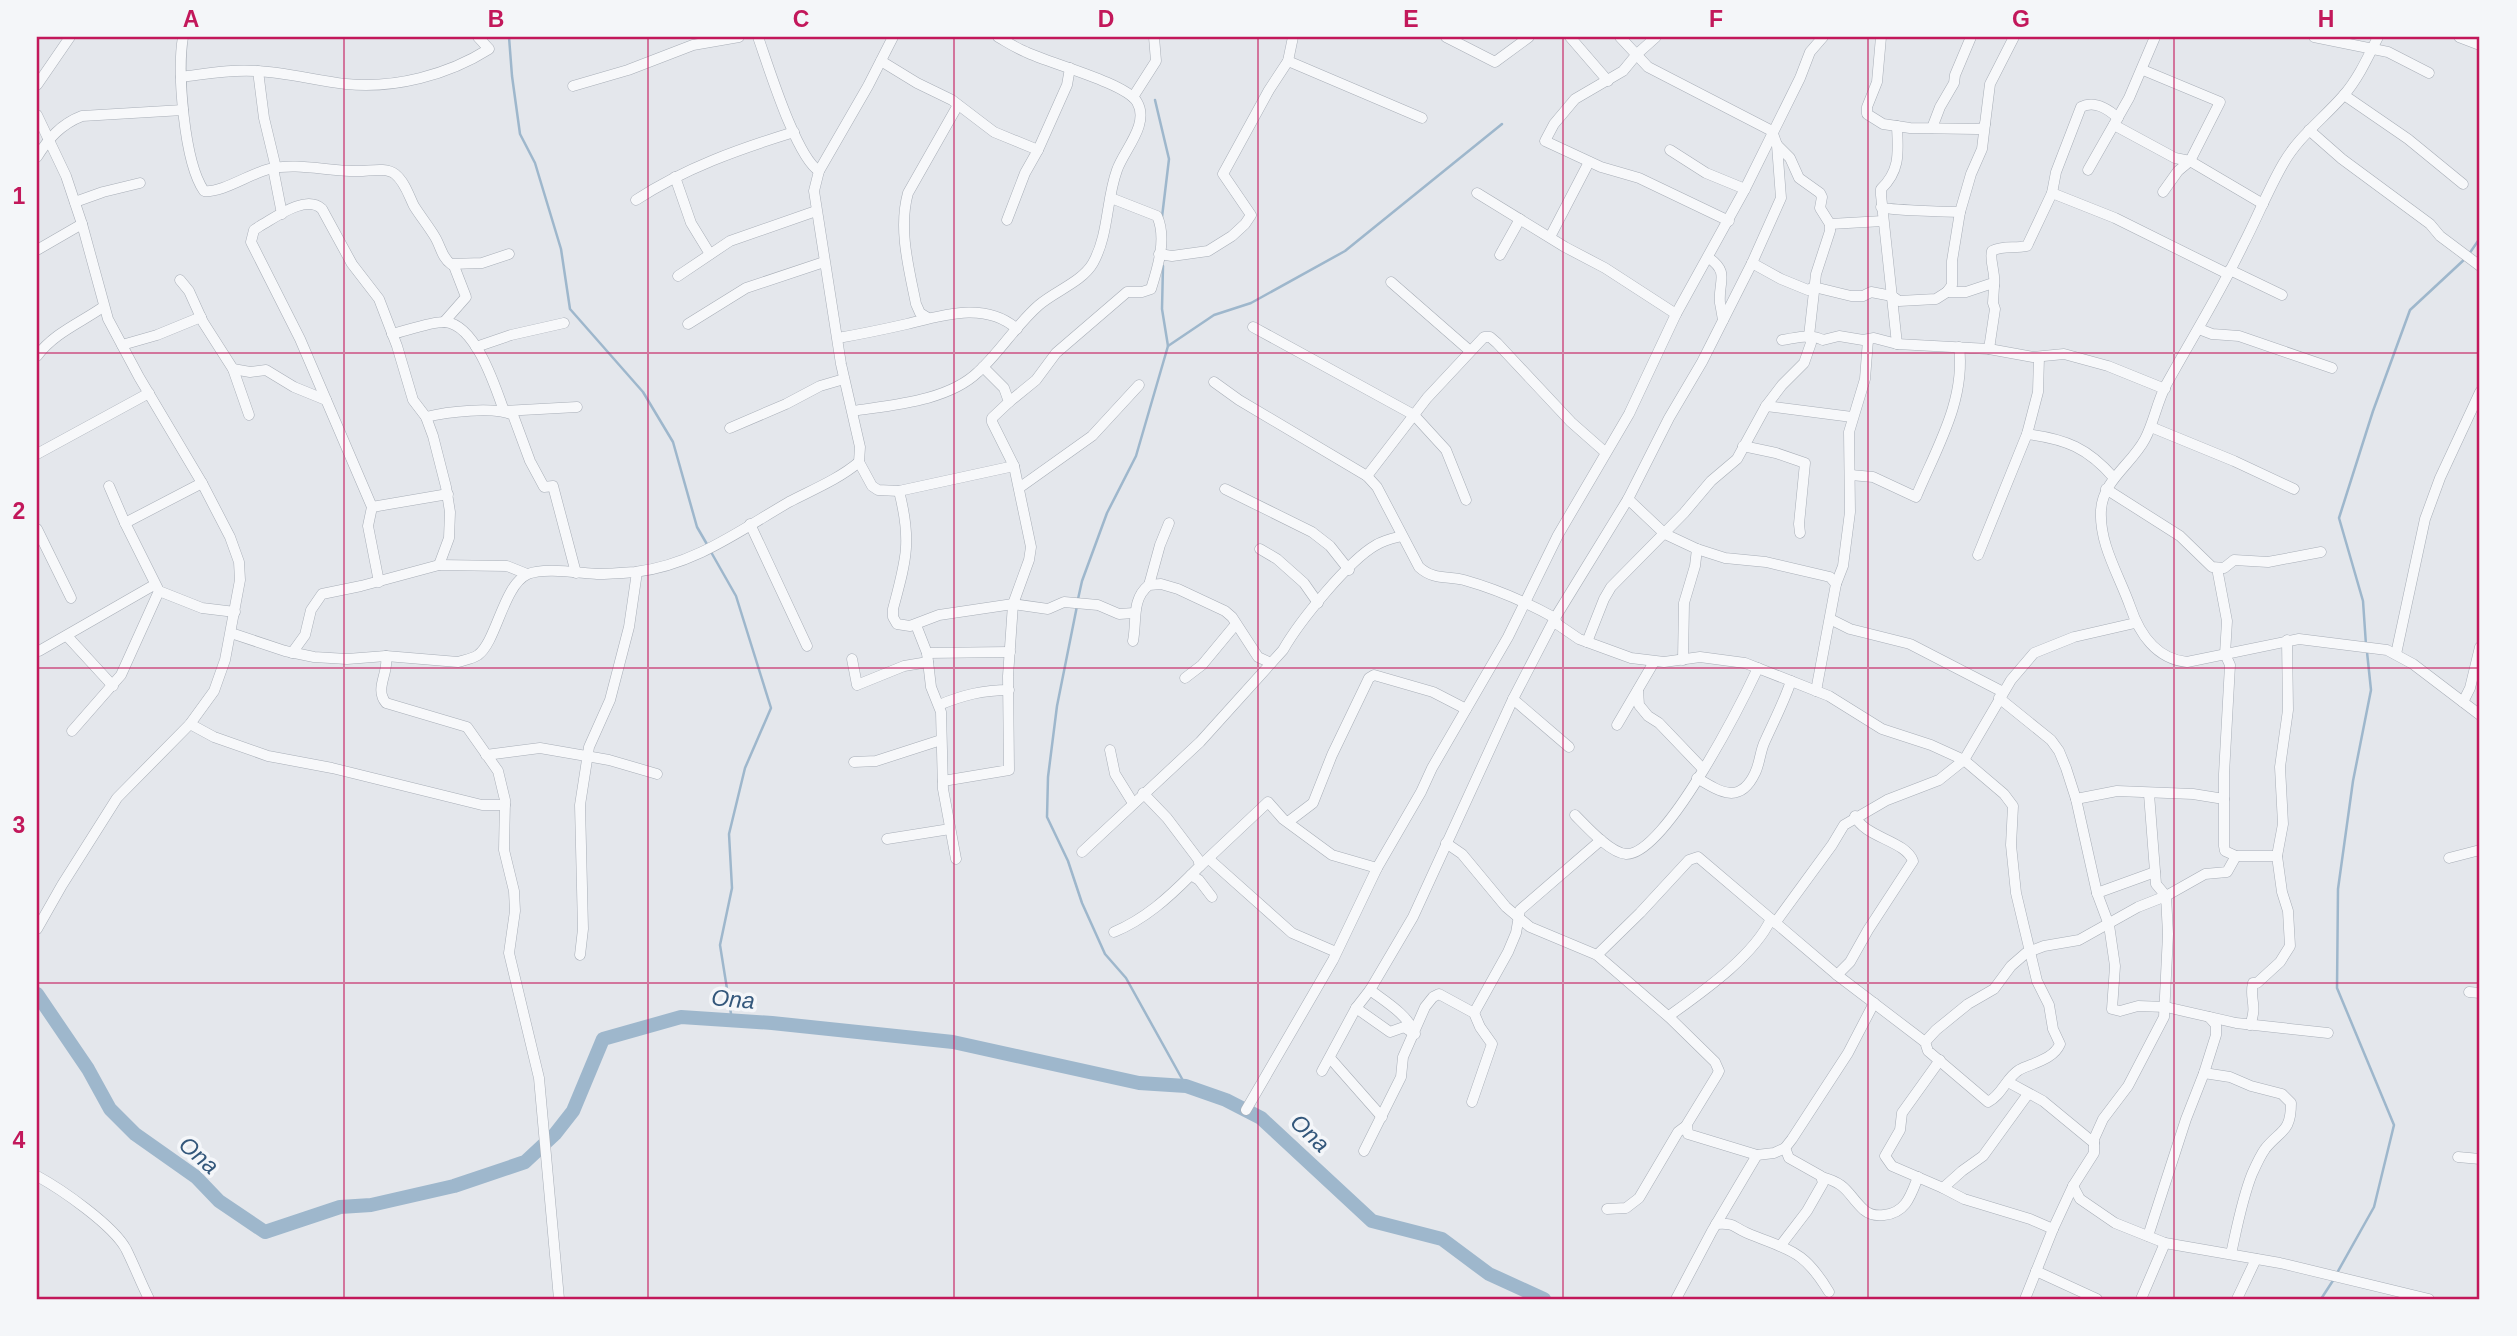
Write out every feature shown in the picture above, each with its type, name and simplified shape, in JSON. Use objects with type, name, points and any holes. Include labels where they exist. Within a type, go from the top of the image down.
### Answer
[{"type":"street","points":[[37,85],[70,37]]},
{"type":"street","points":[[183,37],[181,77],[187,141],[200,186],[204,191],[214,191],[253,173],[274,168],[388,170],[396,174],[444,257],[454,266],[466,298],[444,322]]},
{"type":"street","points":[[181,77],[237,70],[346,84],[387,85],[426,76],[474,59],[489,49],[478,37]]},
{"type":"street","points":[[573,86],[628,70],[693,45],[739,37]]},
{"type":"street","points":[[758,37],[780,99],[808,163],[819,171]]},
{"type":"street","points":[[292,653],[304,635],[311,610],[322,594],[380,582],[439,565],[507,566],[527,574],[538,571],[601,574],[636,572],[683,562],[718,546],[750,524],[859,462],[860,447],[844,379],[814,191],[819,171],[893,37]]},
{"type":"street","points":[[853,411],[914,401],[954,388],[970,379],[1041,303],[1090,267],[1100,246],[1120,162],[1136,133],[1141,116],[1133,97],[1070,68],[1027,53],[998,37]]},
{"type":"street","points":[[1133,97],[1156,61],[1154,37]]},
{"type":"street","points":[[1159,254],[1172,256],[1208,251],[1245,224],[1251,215],[1223,174],[1288,61],[1293,37]]},
{"type":"street","points":[[1446,37],[1495,62],[1528,37]]},
{"type":"street","points":[[1570,37],[1608,81]]},
{"type":"street","points":[[1322,1071],[1356,1008],[1370,990],[1413,917],[1513,699],[1555,618],[1628,499],[1669,418],[1702,362],[1781,198],[1777,145],[1772,131],[1648,67],[1620,37]]},
{"type":"street","points":[[1656,37],[1629,65],[1608,81],[1575,99],[1554,124],[1545,141],[1589,162],[1639,178],[1729,221]]},
{"type":"street","points":[[1246,1110],[1336,952],[1377,868],[1527,602],[1558,535],[1629,415],[1676,314],[1729,221],[1800,78],[1810,52],[1822,37]]},
{"type":"street","points":[[1881,37],[1877,82],[1867,114],[1883,124],[1897,126],[1982,129],[1985,124]]},
{"type":"street","points":[[1932,128],[1954,83],[1971,37]]},
{"type":"street","points":[[1752,263],[1808,290],[1814,287],[1852,296],[1863,296],[1871,292],[1892,296],[1899,301],[1936,299],[1947,292],[1952,285],[1952,261],[1959,212],[1982,149],[1990,84],[2014,37]]},
{"type":"street","points":[[2088,170],[2143,70],[2155,37]]},
{"type":"street","points":[[2314,37],[2388,52],[2429,73]]},
{"type":"street","points":[[2378,37],[2354,82],[2284,161],[2229,272],[2165,389],[2151,427],[2136,455],[2106,489],[2101,508],[2102,530],[2136,624],[2152,646],[2176,661],[2187,662],[2287,640],[2313,640],[2387,650],[2480,715]]},
{"type":"street","points":[[2459,37],[2480,45]]},
{"type":"street","points":[[881,61],[958,105],[994,132],[1038,150]]},
{"type":"street","points":[[1288,61],[1422,118]]},
{"type":"street","points":[[1007,220],[1025,173],[1067,85],[1070,68]]},
{"type":"street","points":[[2143,70],[2220,102],[2190,161],[2178,171],[2163,192]]},
{"type":"street","points":[[258,71],[282,214]]},
{"type":"street","points":[[2344,95],[2408,139],[2463,184]]},
{"type":"street","points":[[928,318],[920,313],[916,304],[903,223],[904,209],[908,194],[958,105]]},
{"type":"street","points":[[1989,349],[1996,309],[1993,303],[1995,276],[1990,257],[1992,251],[1999,247],[2027,246],[2052,193],[2056,172],[2081,107],[2098,105],[2116,121],[2175,158],[2190,161],[2263,204]]},
{"type":"street","points":[[37,157],[48,139],[82,116],[183,110]]},
{"type":"street","points":[[37,115],[66,176],[75,202],[103,307],[230,537],[239,562],[240,580],[225,660],[214,691],[190,724],[117,798],[37,929]]},
{"type":"street","points":[[1897,126],[1898,161],[1881,189],[1897,344]]},
{"type":"street","points":[[2309,130],[2342,159],[2430,224],[2441,236],[2480,266]]},
{"type":"street","points":[[636,200],[675,177],[754,144],[794,132]]},
{"type":"street","points":[[1587,642],[1611,587],[1711,481],[1737,459],[1766,406],[1782,384],[1804,363],[1811,343],[1809,336],[1814,287],[1830,224],[1820,208],[1822,197],[1799,178],[1790,158],[1777,145]]},
{"type":"street","points":[[1670,150],[1706,173],[1745,189]]},
{"type":"street","points":[[1550,237],[1589,162]]},
{"type":"street","points":[[675,177],[691,223],[710,254]]},
{"type":"street","points":[[75,202],[140,183]]},
{"type":"street","points":[[1478,193],[1578,255],[1605,268],[1676,314]]},
{"type":"street","points":[[2052,193],[2115,218],[2282,295]]},
{"type":"street","points":[[943,781],[1009,770],[1013,604],[1031,547],[1014,466],[992,421],[1009,402],[1036,380],[1056,353],[1127,292],[1151,289],[1159,254],[1161,225],[1157,216],[1111,198]]},
{"type":"street","points":[[380,582],[368,526],[372,506],[277,290],[252,247],[254,230],[282,214],[310,203],[323,209],[352,264],[379,299],[414,400],[426,417],[440,458],[450,512],[449,538],[439,565]]},
{"type":"street","points":[[1881,207],[1888,211],[1905,208],[1959,212]]},
{"type":"street","points":[[678,276],[730,241],[816,211]]},
{"type":"street","points":[[1500,255],[1520,219]]},
{"type":"street","points":[[1830,224],[1883,221]]},
{"type":"street","points":[[37,250],[82,224]]},
{"type":"street","points":[[454,266],[482,263],[509,254]]},
{"type":"street","points":[[1709,258],[1721,268],[1723,277],[1720,302],[1724,320]]},
{"type":"street","points":[[688,324],[746,288],[824,262]]},
{"type":"street","points":[[180,280],[189,291],[201,317],[233,369],[249,415]]},
{"type":"street","points":[[1391,282],[1470,351]]},
{"type":"street","points":[[1947,292],[1966,292],[1990,284],[1994,286]]},
{"type":"street","points":[[37,356],[44,346],[67,328],[103,307]]},
{"type":"street","points":[[838,338],[950,313],[989,314],[1017,329]]},
{"type":"street","points":[[122,345],[157,335],[201,317]]},
{"type":"street","points":[[392,334],[444,322],[457,326],[476,347],[485,360],[504,411],[513,415],[530,461],[544,487],[553,486],[576,573]]},
{"type":"street","points":[[476,347],[511,335],[564,323]]},
{"type":"street","points":[[1253,327],[1414,415],[1446,450],[1465,500]]},
{"type":"street","points":[[2199,329],[2213,334],[2239,336],[2332,368]]},
{"type":"street","points":[[1782,341],[1809,336],[1823,340],[1839,336],[1868,340],[1879,338],[1897,344],[1989,349],[2039,357],[2064,355],[2108,366],[2165,389]]},
{"type":"street","points":[[1367,476],[1414,415],[1484,337],[1490,337],[1571,422],[1605,452]]},
{"type":"street","points":[[1816,691],[1836,584],[1843,566],[1850,512],[1849,432],[1865,379],[1868,340]]},
{"type":"street","points":[[1851,475],[1873,477],[1916,497],[1942,440],[1959,391],[1962,364],[1959,347]]},
{"type":"street","points":[[1978,555],[2028,434],[2038,392],[2039,357]]},
{"type":"street","points":[[983,367],[1004,388],[1009,402]]},
{"type":"street","points":[[233,369],[272,372],[294,387],[326,400]]},
{"type":"street","points":[[730,428],[820,386],[844,379]]},
{"type":"street","points":[[1214,382],[1239,400],[1367,476],[1377,487],[1419,567],[1425,573],[1463,580],[1527,602],[1555,618],[1557,624],[1566,632],[1631,658],[1654,662],[1700,657],[1745,663],[1816,691],[1863,715],[1882,729],[1931,745],[1964,761],[2004,794],[2013,806],[2013,880],[2037,981],[2049,1004],[2053,1029],[2060,1044],[2056,1051],[2018,1071],[1996,1097],[1988,1102],[1928,1051],[1925,1042],[1837,975],[1702,859],[1695,857],[1689,860],[1597,955]]},
{"type":"street","points":[[1019,488],[1092,436],[1139,385]]},
{"type":"street","points":[[2396,654],[2426,519],[2440,478],[2480,392]]},
{"type":"street","points":[[37,454],[149,393]]},
{"type":"street","points":[[1766,406],[1852,417]]},
{"type":"street","points":[[426,417],[450,411],[577,407]]},
{"type":"street","points":[[2151,427],[2294,489]]},
{"type":"street","points":[[2028,434],[2055,438],[2075,446],[2098,459],[2114,478]]},
{"type":"street","points":[[1743,446],[1805,463],[1800,533]]},
{"type":"street","points":[[859,462],[872,486],[886,491],[899,491],[1014,466]]},
{"type":"street","points":[[125,523],[202,483]]},
{"type":"street","points":[[109,486],[157,588],[202,608],[235,612]]},
{"type":"street","points":[[1224,489],[1312,532],[1330,546],[1349,570]]},
{"type":"street","points":[[2106,489],[2180,536],[2217,568],[2224,568],[2234,560],[2268,562],[2321,552]]},
{"type":"street","points":[[899,491],[907,536],[907,556],[893,617],[897,624],[916,625],[939,615],[1013,604],[1048,609],[1059,602],[1074,602],[1102,606],[1119,614],[1135,613]]},
{"type":"street","points":[[372,506],[448,494]]},
{"type":"street","points":[[1628,499],[1664,533],[1697,549],[1726,558],[1766,562],[1816,573],[1830,577],[1836,584]]},
{"type":"street","points":[[1133,641],[1135,613],[1141,594],[1149,585],[1169,523]]},
{"type":"street","points":[[750,524],[807,646]]},
{"type":"street","points":[[37,528],[71,598]]},
{"type":"street","points":[[1082,852],[1200,742],[1283,650],[1292,632],[1349,570],[1374,546],[1402,536]]},
{"type":"street","points":[[1260,549],[1278,559],[1304,583],[1318,603]]},
{"type":"street","points":[[1683,660],[1684,603],[1697,549]]},
{"type":"street","points":[[2217,568],[2227,621],[2225,654],[2230,665],[2224,846],[2227,853],[2236,856],[2277,856]]},
{"type":"street","points":[[580,955],[583,929],[579,812],[592,739],[610,700],[629,627],[636,572]]},
{"type":"street","points":[[231,633],[292,653],[314,657],[347,659],[386,656],[458,662],[479,654],[485,647],[503,607],[527,574]]},
{"type":"street","points":[[1149,585],[1161,584],[1178,589],[1225,611],[1258,657],[1271,663]]},
{"type":"street","points":[[39,651],[157,588]]},
{"type":"street","points":[[72,731],[113,686],[128,662],[157,588]]},
{"type":"street","points":[[1830,618],[1850,629],[1910,644],[2001,695],[2052,740],[2059,751],[2076,799],[2097,893],[2109,925],[2115,966],[2112,1009],[2120,1011],[2147,1005],[2166,1007],[2250,1025],[2328,1033]]},
{"type":"street","points":[[1185,678],[1202,665],[1236,624]]},
{"type":"street","points":[[1669,1016],[1739,960],[1773,921],[1832,845],[1844,825],[1855,816],[1887,800],[1939,780],[1964,761],[2001,695],[2034,653],[2074,637],[2136,624]]},
{"type":"street","points":[[916,625],[942,719],[943,781],[956,859]]},
{"type":"street","points":[[67,636],[113,686]]},
{"type":"street","points":[[2250,1025],[2255,1009],[2253,984],[2280,962],[2290,946],[2288,911],[2282,892],[2277,856],[2283,824],[2280,767],[2288,710],[2287,640]]},
{"type":"street","points":[[2463,702],[2470,688],[2480,647]]},
{"type":"street","points":[[852,659],[857,685],[927,658],[1010,652]]},
{"type":"street","points":[[386,656],[387,669],[380,690],[386,703],[470,729],[498,771],[505,805],[504,850],[512,881],[515,911],[509,953],[538,1078],[559,1299]]},
{"type":"street","points":[[1617,725],[1654,662]]},
{"type":"street","points":[[1575,815],[1601,840],[1626,854],[1639,849],[1680,807],[1732,720],[1758,668]]},
{"type":"street","points":[[1288,822],[1313,803],[1332,755],[1369,678],[1374,675],[1433,692],[1466,709]]},
{"type":"street","points":[[1639,690],[1639,705],[1648,716],[1659,723],[1720,793],[1739,791],[1755,773],[1765,741],[1772,731],[1791,681]]},
{"type":"street","points":[[939,705],[965,694],[1009,690]]},
{"type":"street","points":[[1513,699],[1569,747]]},
{"type":"street","points":[[190,724],[214,737],[286,761],[332,768],[481,805],[505,805]]},
{"type":"street","points":[[854,762],[876,761],[941,740]]},
{"type":"street","points":[[486,755],[540,748],[629,765],[657,774]]},
{"type":"street","points":[[1110,750],[1115,774],[1133,803]]},
{"type":"street","points":[[2076,799],[2117,791],[2193,794],[2224,799]]},
{"type":"street","points":[[1143,793],[1167,818],[1198,859],[1292,933],[1336,952]]},
{"type":"street","points":[[2025,1299],[2073,1186],[2094,1153],[2094,1143],[2103,1119],[2128,1086],[2158,1029],[2166,1007],[2166,896],[2156,884],[2149,794]]},
{"type":"street","points":[[1114,932],[1135,923],[1168,897],[1268,802],[1283,819],[1332,855],[1377,868]]},
{"type":"street","points":[[1837,975],[1850,962],[1913,861],[1908,853],[1860,825],[1855,816]]},
{"type":"street","points":[[887,839],[950,829]]},
{"type":"street","points":[[1474,1013],[1508,952],[1520,910],[1601,840]]},
{"type":"street","points":[[1446,843],[1462,854],[1506,907],[1530,927],[1597,955],[1669,1016],[1715,1062],[1718,1070],[1686,1126],[1678,1132],[1639,1198],[1626,1208],[1608,1209]]},
{"type":"street","points":[[2449,858],[2480,850]]},
{"type":"street","points":[[1925,1042],[1968,1004],[1994,989],[2017,960],[2031,951],[2078,940],[2205,874],[2227,872],[2236,856]]},
{"type":"street","points":[[2097,893],[2155,872]]},
{"type":"street","points":[[1191,875],[1199,880],[1212,897]]},
{"type":"street","points":[[1370,990],[1398,1010],[1413,1027],[1415,1034]]},
{"type":"street","points":[[1364,1151],[1401,1077],[1403,1057],[1425,1007],[1433,997],[1439,995],[1474,1013],[1492,1044],[1472,1102]]},
{"type":"street","points":[[1686,1126],[1688,1134],[1757,1155],[1785,1148],[1817,1104],[1874,1003]]},
{"type":"street","points":[[1356,1008],[1390,1032],[1404,1027],[1415,1034]]},
{"type":"street","points":[[2148,1236],[2217,1029],[2209,1017]]},
{"type":"street","points":[[1330,1058],[1382,1117]]},
{"type":"street","points":[[1940,1060],[1902,1112],[1900,1130],[1885,1156],[1892,1166],[1964,1199],[2030,1219],[2053,1229]]},
{"type":"street","points":[[2204,1073],[2230,1077],[2282,1094],[2291,1104],[2291,1113],[2283,1134],[2264,1151],[2252,1175],[2231,1254]]},
{"type":"street","points":[[2008,1082],[2043,1101],[2094,1143]]},
{"type":"street","points":[[1943,1188],[1983,1156],[2028,1094]]},
{"type":"street","points":[[1785,1148],[1789,1158],[1822,1177],[1838,1181],[1865,1211],[1876,1216],[1892,1214],[1904,1208],[1918,1177]]},
{"type":"street","points":[[1676,1299],[1757,1155]]},
{"type":"street","points":[[2458,1157],[2480,1159]]},
{"type":"street","points":[[37,1176],[68,1194],[114,1234],[125,1249],[149,1299]]},
{"type":"street","points":[[1781,1245],[1808,1211],[1821,1188],[1822,1177]]},
{"type":"street","points":[[2073,1186],[2080,1199],[2115,1223],[2165,1243],[2336,1275],[2428,1299]]},
{"type":"street","points":[[1716,1224],[1735,1224],[1744,1232],[1799,1254],[1829,1292]]},
{"type":"street","points":[[2141,1299],[2165,1243]]},
{"type":"street","points":[[2237,1299],[2256,1259]]},
{"type":"street","points":[[2036,1271],[2097,1299]]},
{"type":"waterway","points":[[509,37],[520,134],[535,163],[561,249],[570,309],[643,392],[673,442],[697,527],[708,546]]},
{"type":"waterway","points":[[1155,100],[1169,159],[1162,217]]},
{"type":"waterway","points":[[1168,346],[1214,315],[1251,303],[1345,251],[1502,124]]},
{"type":"waterway","points":[[2366,645],[2363,601],[2339,518],[2373,411],[2410,310],[2467,257],[2480,238]]},
{"type":"waterway","points":[[1078,599],[1107,513],[1136,456],[1168,346],[1162,309],[1163,266]]},
{"type":"waterway","points":[[711,552],[736,596],[771,708],[745,768],[729,834],[732,888],[720,945],[732,1020]]},
{"type":"waterway","points":[[1077,606],[1057,706],[1048,777],[1047,817],[1068,861],[1082,903],[1105,954],[1126,978],[1186,1086]]},
{"type":"waterway","points":[[2337,1273],[2374,1207],[2394,1125],[2337,988],[2338,889],[2353,781],[2371,690],[2367,652]]},
{"type":"waterway","name":"Ona","points":[[37,994],[88,1069],[110,1109],[135,1134],[196,1177],[219,1201],[265,1232],[340,1207],[371,1205],[454,1186],[525,1162],[555,1134],[573,1111],[603,1039],[681,1017],[772,1023],[953,1042],[1139,1083],[1186,1086],[1226,1100],[1261,1118],[1372,1221],[1442,1239],[1489,1274],[1544,1299]]},
{"type":"waterway","points":[[2321,1299],[2334,1279]]}]
